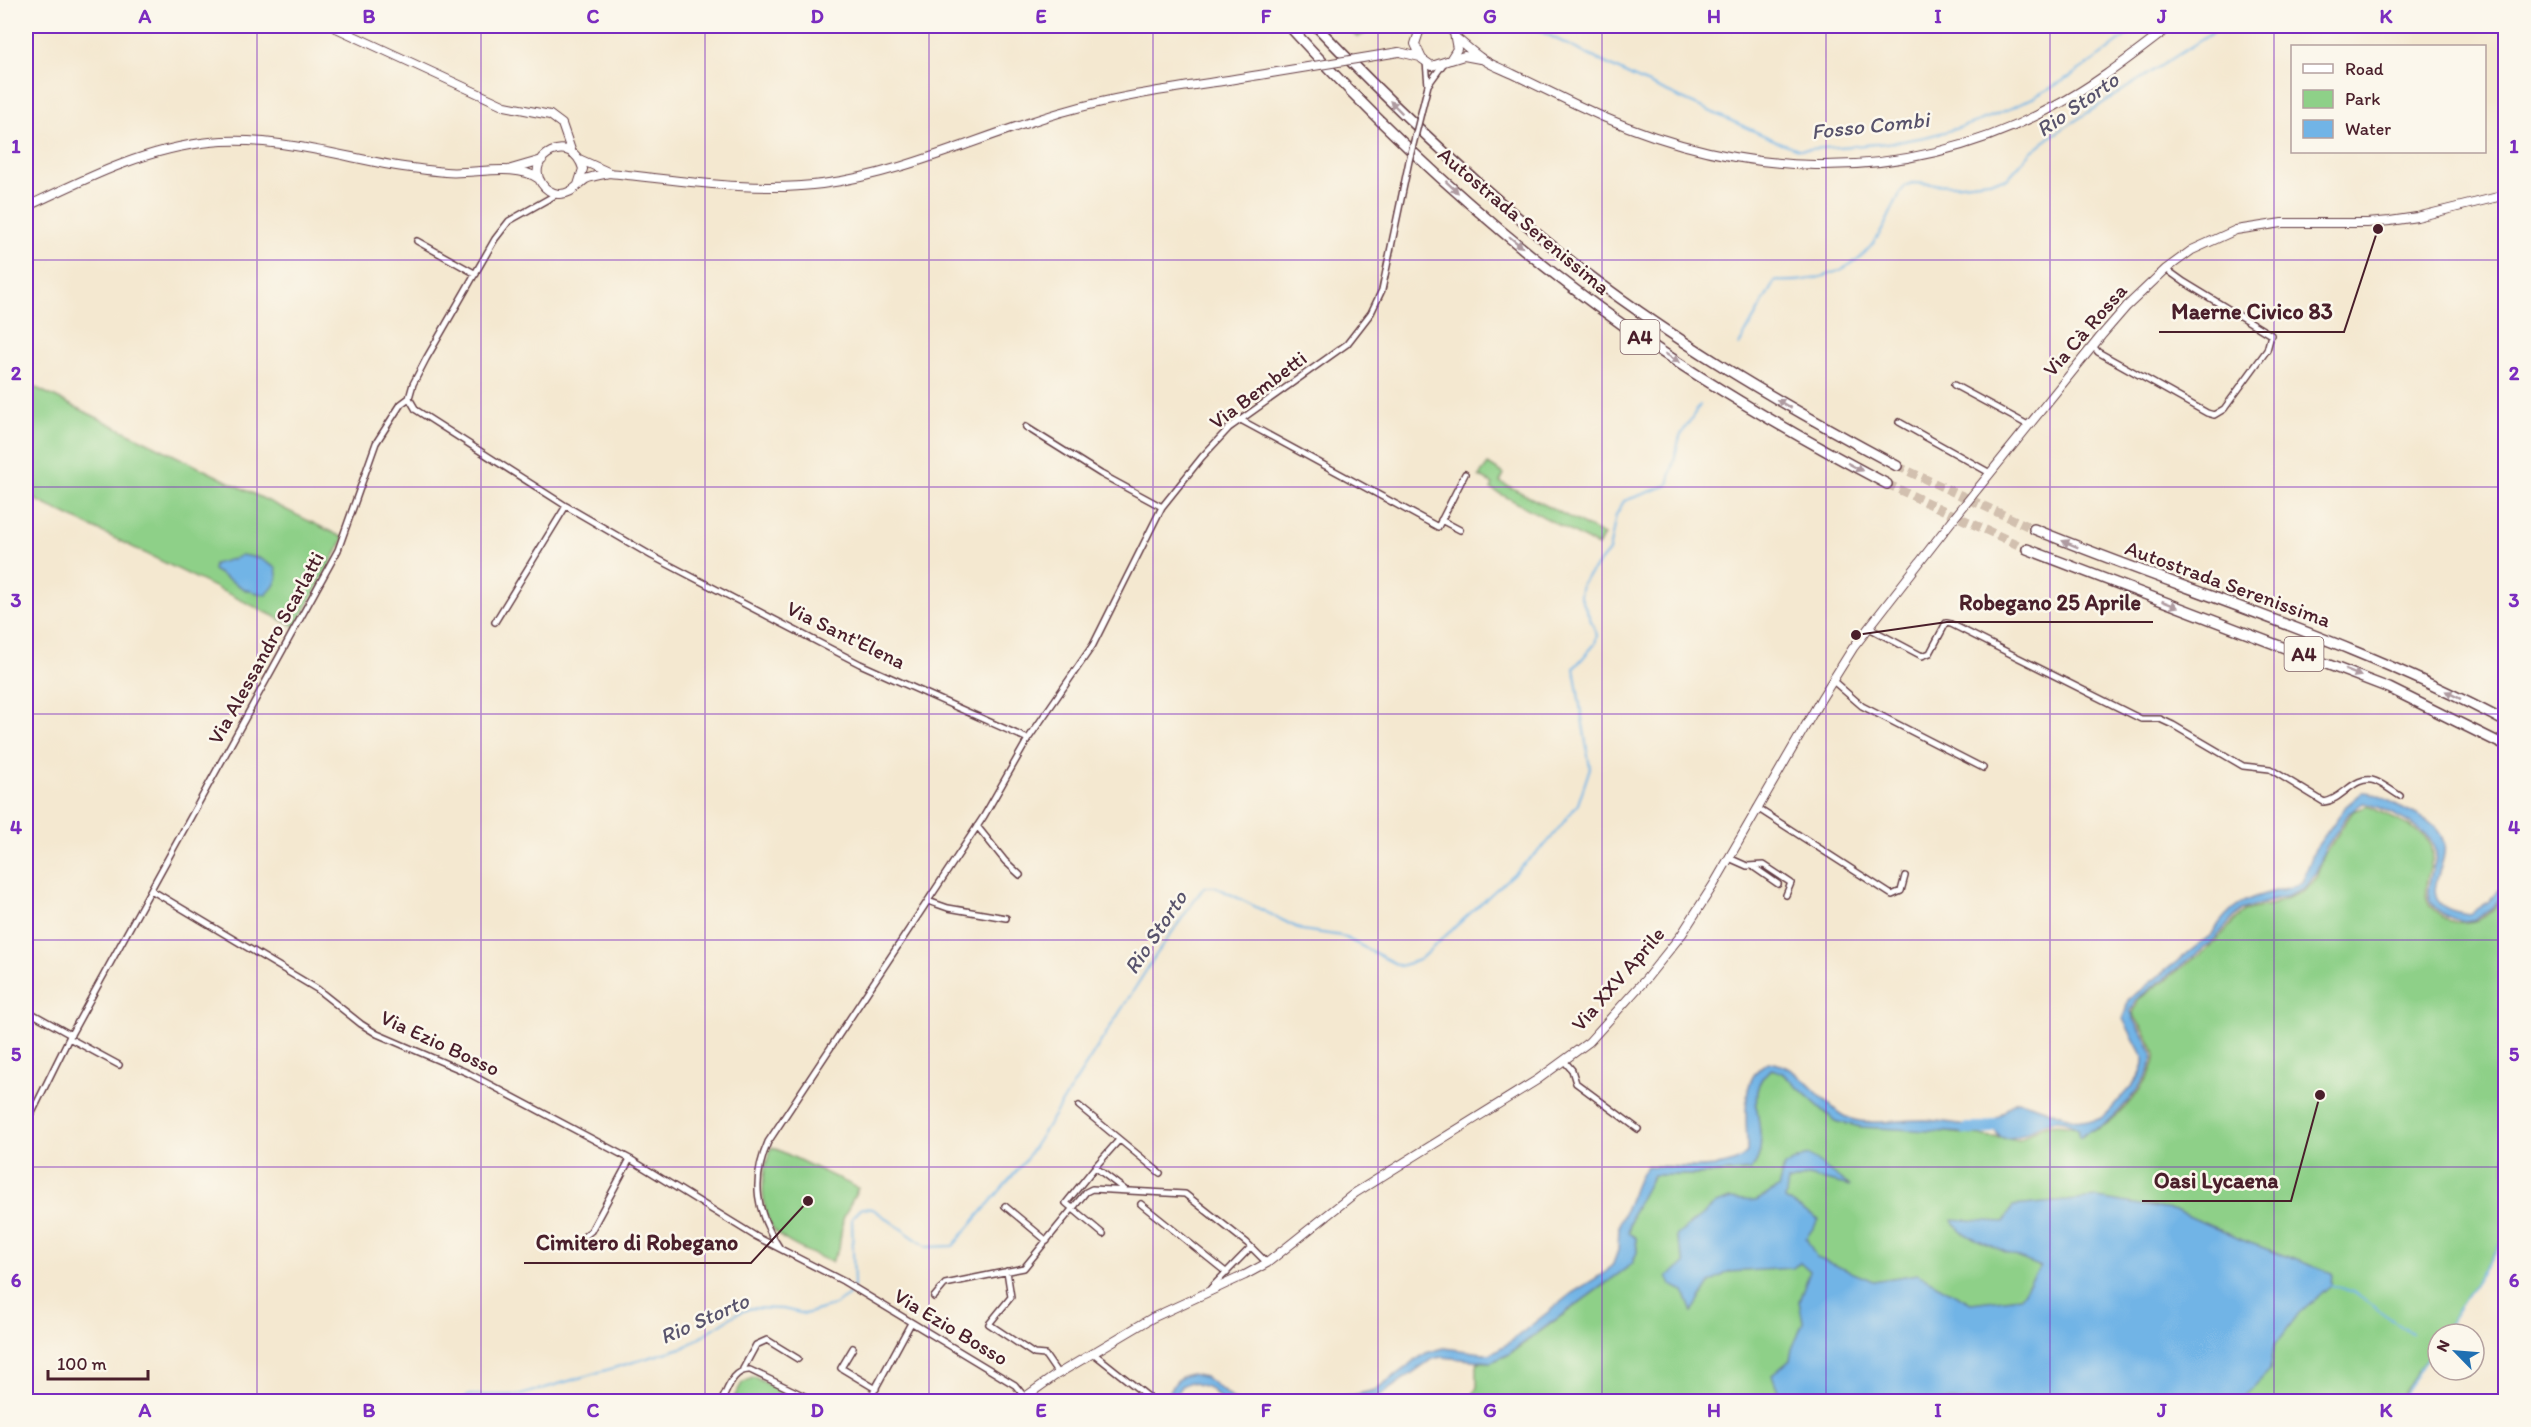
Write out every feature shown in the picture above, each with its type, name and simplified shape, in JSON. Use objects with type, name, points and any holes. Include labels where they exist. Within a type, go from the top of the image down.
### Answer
[{"type":"highway","name":"Autostrada Serenissima","points":[[1289,26],[1356,95],[1471,204],[1623,325],[1772,422],[1887,484]]},
{"type":"highway","name":"Autostrada Serenissima","points":[[1316,26],[1408,118],[1485,189],[1565,256],[1660,325],[1732,373],[1785,405],[1897,466]]},
{"type":"highway","name":"Autostrada Serenissima","points":[[2034,529],[2344,647],[2447,692],[2505,722]]},
{"type":"highway","name":"Autostrada Serenissima","points":[[2027,549],[2379,684],[2439,711],[2505,746]]},
{"type":"main road","points":[[332,26],[505,106],[550,115],[560,122],[572,153]]},
{"type":"main road","points":[[1423,60],[1416,50],[1416,40],[1419,32],[1427,26]]},
{"type":"main road","points":[[1448,26],[1456,38],[1482,59],[1605,119],[1696,151],[1772,164],[1849,165],[1894,160],[1951,148],[2015,126],[2079,93],[2171,26]]},
{"type":"main road","points":[[1447,62],[1457,49],[1456,38]]},
{"type":"main road","points":[[504,170],[527,173],[558,194],[568,193],[592,177],[609,173],[762,187],[821,184],[873,175],[1021,125],[1112,100],[1400,52],[1416,40]]},
{"type":"main road","points":[[1400,52],[1423,60],[1432,66],[1468,56],[1482,59]]},
{"type":"main road","points":[[26,207],[120,163],[210,142],[250,141],[301,147],[394,165],[450,172],[504,170],[532,165],[542,160],[562,142],[564,130]]},
{"type":"main road","points":[[555,149],[572,153],[579,159],[609,173]]},
{"type":"main road","points":[[578,185],[583,172],[579,159]]},
{"type":"main road","points":[[541,182],[538,170],[542,160]]},
{"type":"main road","name":"Via Cà Rossa","points":[[1821,699],[1869,628],[2028,425],[2127,306],[2166,268],[2192,250],[2236,230],[2282,222],[2367,224],[2417,217],[2505,195]]},
{"type":"main road","name":"Via XXV Aprile","points":[[1021,1399],[1058,1374],[1152,1318],[1267,1263],[1355,1193],[1565,1062],[1609,1022],[1682,934],[1821,699]]},
{"type":"street","points":[[1423,60],[1428,85]]},
{"type":"street","points":[[1428,85],[1447,62]]},
{"type":"street","name":"Via Bembetti","points":[[1028,739],[1093,645],[1162,507],[1218,439],[1239,419],[1347,344],[1371,313],[1385,279],[1409,160],[1428,85]]},
{"type":"street","points":[[535,206],[543,195],[541,182]]},
{"type":"street","name":"Via Alessandro Scarlatti","points":[[26,1125],[70,1036],[338,550],[376,443],[401,404],[409,398],[409,392],[422,367],[495,239],[509,221],[558,194]]},
{"type":"street","points":[[417,241],[476,274]]},
{"type":"street","points":[[2093,346],[2098,352],[2207,412],[2214,415],[2224,409],[2267,350],[2271,335],[2175,276],[2166,268]]},
{"type":"street","points":[[1954,385],[2028,425]]},
{"type":"street","name":"Via Sant'Elena","points":[[409,398],[417,410],[566,506],[652,556],[860,664],[1028,739]]},
{"type":"street","points":[[1239,419],[1438,527],[1465,474]]},
{"type":"street","points":[[1899,422],[1990,473]]},
{"type":"street","points":[[1026,427],[1101,474],[1162,507]]},
{"type":"street","points":[[495,622],[566,506]]},
{"type":"street","points":[[1441,520],[1460,530]]},
{"type":"street","points":[[1869,628],[1922,656],[1930,653],[1946,623],[1951,624],[2141,719],[2160,719],[2242,766],[2270,769],[2324,802],[2339,798],[2356,782],[2365,780],[2374,781],[2400,796]]},
{"type":"street","points":[[1832,680],[1862,706],[1983,768]]},
{"type":"street","points":[[779,1247],[769,1231],[757,1191],[760,1161],[768,1142],[977,826],[1028,739]]},
{"type":"street","points":[[1757,808],[1823,848],[1876,887],[1892,895],[1901,891],[1905,876]]},
{"type":"street","points":[[977,826],[1005,861],[1020,875]]},
{"type":"street","points":[[1729,858],[1752,867],[1778,884]]},
{"type":"street","points":[[1752,867],[1756,864],[1764,865],[1791,883],[1786,895]]},
{"type":"street","name":"Via Ezio Bosso","points":[[151,890],[317,989],[377,1034],[486,1081],[630,1159],[755,1236],[843,1281],[1015,1385],[1021,1399]]},
{"type":"street","points":[[928,901],[948,908],[1006,918]]},
{"type":"street","points":[[26,1010],[120,1065]]},
{"type":"street","points":[[1565,1062],[1572,1070],[1576,1083],[1638,1129]]},
{"type":"street","points":[[1079,1106],[1160,1173]]},
{"type":"street","points":[[1103,1234],[1066,1203],[1119,1140]]},
{"type":"street","points":[[581,1239],[591,1231],[630,1159]]},
{"type":"street","points":[[1095,1167],[1126,1191]]},
{"type":"street","points":[[934,1297],[945,1284],[1024,1268],[1071,1209],[1086,1192],[1092,1189],[1185,1194],[1251,1247],[1267,1263]]},
{"type":"street","points":[[1141,1204],[1227,1274]]},
{"type":"street","points":[[1005,1206],[1047,1241]]},
{"type":"street","points":[[1207,1292],[1251,1247]]},
{"type":"street","points":[[1007,1271],[1011,1297],[990,1324],[1034,1354],[1045,1355],[1058,1374]]},
{"type":"street","points":[[868,1401],[911,1323]]},
{"type":"street","points":[[743,1369],[756,1345],[767,1340],[798,1359]]},
{"type":"street","points":[[853,1348],[841,1368],[876,1389]]},
{"type":"street","points":[[1093,1353],[1150,1399]]},
{"type":"street","points":[[721,1401],[737,1372],[743,1369],[750,1370],[817,1401]]},
{"type":"green space","points":[[1341,26],[1381,26],[1358,37]]},
{"type":"green space","points":[[26,383],[344,538],[296,627],[26,495]]},
{"type":"green space","points":[[1488,464],[1504,474],[1500,482],[1604,535],[1598,546],[1491,489],[1493,484],[1479,476]]},
{"type":"green space","points":[[2369,806],[2410,827],[2429,842],[2432,858],[2426,896],[2430,905],[2450,921],[2478,920],[2489,913],[2505,896],[2505,1237],[2450,1322],[2426,1322],[2426,1359],[2397,1401],[1469,1402],[1477,1387],[1477,1362],[1491,1362],[1508,1355],[1632,1264],[1637,1252],[1636,1238],[1628,1233],[1633,1212],[1653,1175],[1697,1175],[1750,1170],[1758,1159],[1760,1146],[1757,1091],[1762,1079],[1772,1069],[1782,1073],[1835,1121],[1861,1127],[1909,1128],[2020,1140],[2038,1129],[2056,1124],[2091,1130],[2102,1127],[2133,1098],[2150,1074],[2154,1063],[2153,1049],[2133,1013],[2139,999],[2210,947],[2244,911],[2273,904],[2305,891],[2316,878],[2324,855],[2353,811]]},
{"type":"green space","points":[[772,1147],[858,1188],[843,1219],[839,1248],[831,1262],[784,1239],[769,1221],[765,1209],[763,1183]]},
{"type":"green space","points":[[754,1377],[801,1401],[732,1401],[742,1383]]},
{"type":"water","points":[[241,555],[259,558],[276,568],[276,583],[266,595],[246,590],[213,570],[214,564]]},
{"type":"water","points":[[2363,792],[2377,795],[2419,816],[2436,828],[2443,840],[2444,851],[2436,884],[2436,894],[2440,903],[2451,910],[2470,914],[2488,902],[2505,883],[2505,893],[2493,907],[2478,918],[2464,921],[2440,912],[2434,907],[2428,893],[2436,853],[2431,841],[2403,820],[2380,808],[2363,803],[2349,813],[2325,849],[2316,873],[2305,889],[2241,910],[2211,943],[2137,999],[2131,1011],[2150,1048],[2152,1061],[2136,1091],[2111,1119],[2081,1137],[2079,1130],[2068,1122],[2057,1120],[2020,1136],[2000,1137],[1995,1131],[1993,1121],[2016,1101],[2082,1121],[2092,1121],[2107,1113],[2135,1082],[2144,1064],[2144,1059],[2123,1019],[2128,1000],[2212,934],[2225,916],[2238,905],[2246,900],[2302,882],[2315,849],[2346,806]]},
{"type":"water","points":[[1769,1062],[1792,1071],[1830,1105],[1851,1119],[1868,1122],[1933,1121],[1981,1127],[1984,1132],[1963,1133],[1861,1127],[1835,1121],[1782,1073],[1772,1069],[1762,1079],[1757,1090],[1760,1145],[1758,1158],[1750,1170],[1697,1175],[1653,1175],[1633,1212],[1628,1233],[1636,1238],[1637,1252],[1632,1264],[1507,1355],[1491,1362],[1442,1357],[1432,1359],[1381,1395],[1357,1401],[1329,1401],[1375,1390],[1426,1353],[1444,1348],[1490,1354],[1509,1343],[1572,1293],[1606,1272],[1613,1264],[1618,1250],[1619,1225],[1639,1177],[1647,1166],[1715,1166],[1739,1160],[1747,1153],[1748,1089],[1759,1069]]},
{"type":"water","points":[[1808,1155],[1850,1186],[1808,1176],[1788,1182],[1785,1199],[1819,1220],[1806,1238],[1817,1258],[1873,1281],[1918,1274],[1971,1303],[2020,1297],[2040,1267],[1962,1233],[1952,1219],[2004,1222],[2013,1206],[2098,1198],[2177,1211],[2242,1240],[2332,1273],[2331,1285],[2299,1313],[2274,1347],[2270,1370],[2240,1401],[1782,1401],[1772,1375],[1790,1360],[1803,1322],[1799,1301],[1810,1271],[1800,1262],[1793,1268],[1728,1272],[1710,1283],[1692,1312],[1684,1292],[1671,1285],[1667,1276],[1685,1264],[1676,1236],[1716,1204],[1730,1199],[1756,1201],[1778,1188],[1784,1166]]},
{"type":"water","points":[[1191,1374],[1205,1377],[1236,1401],[1224,1401],[1207,1387],[1190,1382],[1181,1386],[1172,1401],[1164,1401],[1181,1377]]},
{"type":"waterway","name":"Fosso Combi","points":[[1530,26],[1633,77],[1799,149],[1855,146],[1929,136],[1990,117],[2066,79],[2139,26]]},
{"type":"waterway","name":"Rio Storto","points":[[1739,345],[1775,281],[1806,280],[1847,267],[1859,258],[1879,235],[1905,186],[1912,183],[1952,185],[2007,179],[2032,151],[2053,135],[2223,26]]},
{"type":"waterway","name":"Rio Storto","points":[[456,1402],[470,1395],[521,1395],[685,1347],[736,1314],[751,1308],[783,1309],[805,1314],[832,1306],[848,1296],[854,1286],[852,1218],[862,1208],[873,1209],[927,1247],[953,1246],[1025,1161],[1156,955],[1204,887],[1216,887],[1302,930],[1342,936],[1400,966],[1419,960],[1547,843],[1578,804],[1590,768],[1574,668],[1595,644],[1597,635],[1580,595],[1582,583],[1609,551],[1616,515],[1624,501],[1668,485],[1680,436],[1700,405]]},
{"type":"waterway","points":[[1966,1129],[1983,1129],[2007,1120]]},
{"type":"waterway","points":[[2450,1322],[2506,1236]]},
{"type":"waterway","points":[[2331,1285],[2353,1292],[2412,1334]]},
{"type":"waterway","points":[[2399,1402],[2426,1359]]},
{"type":"tunnel","points":[[1897,466],[2034,529]]},
{"type":"tunnel","points":[[1887,484],[2027,549]]},
{"type":"place","name":"Maerne Civico 83","points":[[2378,229]]},
{"type":"place","name":"Robegano 25 Aprile","points":[[1856,635]]},
{"type":"place","name":"Oasi Lycaena","points":[[2320,1095]]},
{"type":"place","name":"Cimitero di Robegano","points":[[808,1201]]}]
